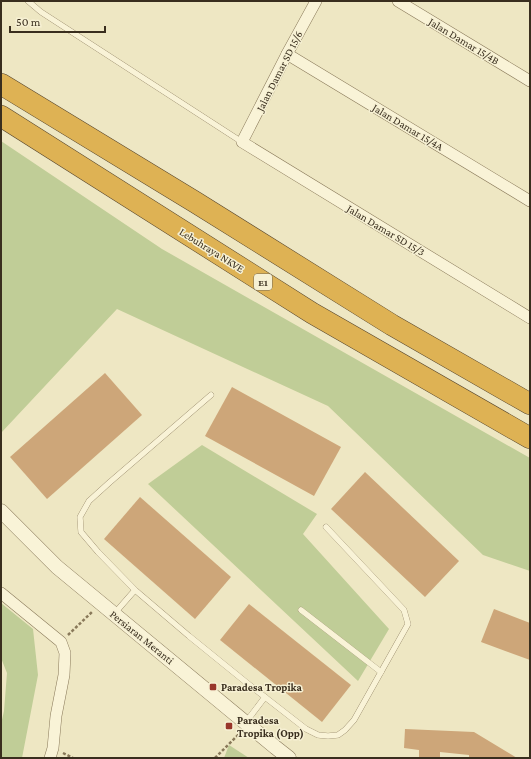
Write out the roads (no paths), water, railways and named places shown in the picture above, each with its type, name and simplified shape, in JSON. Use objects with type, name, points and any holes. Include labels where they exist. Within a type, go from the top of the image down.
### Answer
[{"type":"highway","points":[[1,84],[195,202],[392,325],[530,404]]},
{"type":"highway","name":"Lebuhraya NKVE","points":[[1,116],[312,313],[530,438]]},
{"type":"street","name":"Jalan Damar SD 15/6","points":[[242,142],[316,1]]},
{"type":"street","name":"Jalan Damar 15/4B","points":[[398,1],[530,81]]},
{"type":"street","name":"Jalan Damar 15/4A","points":[[287,54],[530,201]]},
{"type":"street","name":"Jalan Damar SD 15/3","points":[[242,142],[530,318]]},
{"type":"street","name":"Persiaran Meranti","points":[[1,511],[57,567],[289,758]]},
{"type":"street","points":[[1,593],[61,642],[65,653],[64,675],[56,716],[53,748],[50,758]]},
{"type":"lane","points":[[28,1],[41,12],[242,142]]},
{"type":"lane","points":[[211,394],[89,501],[80,517],[81,532],[135,590],[189,636],[265,698],[306,729],[318,735],[328,736],[338,735],[354,720],[408,624],[404,610],[326,527]]},
{"type":"lane","points":[[114,614],[135,590]]},
{"type":"lane","points":[[301,610],[381,672]]},
{"type":"lane","points":[[247,724],[265,698]]},
{"type":"place","name":"Paradesa Tropika","points":[[213,687]]},
{"type":"place","name":"Paradesa Tropika (Opp)","points":[[229,726]]}]
